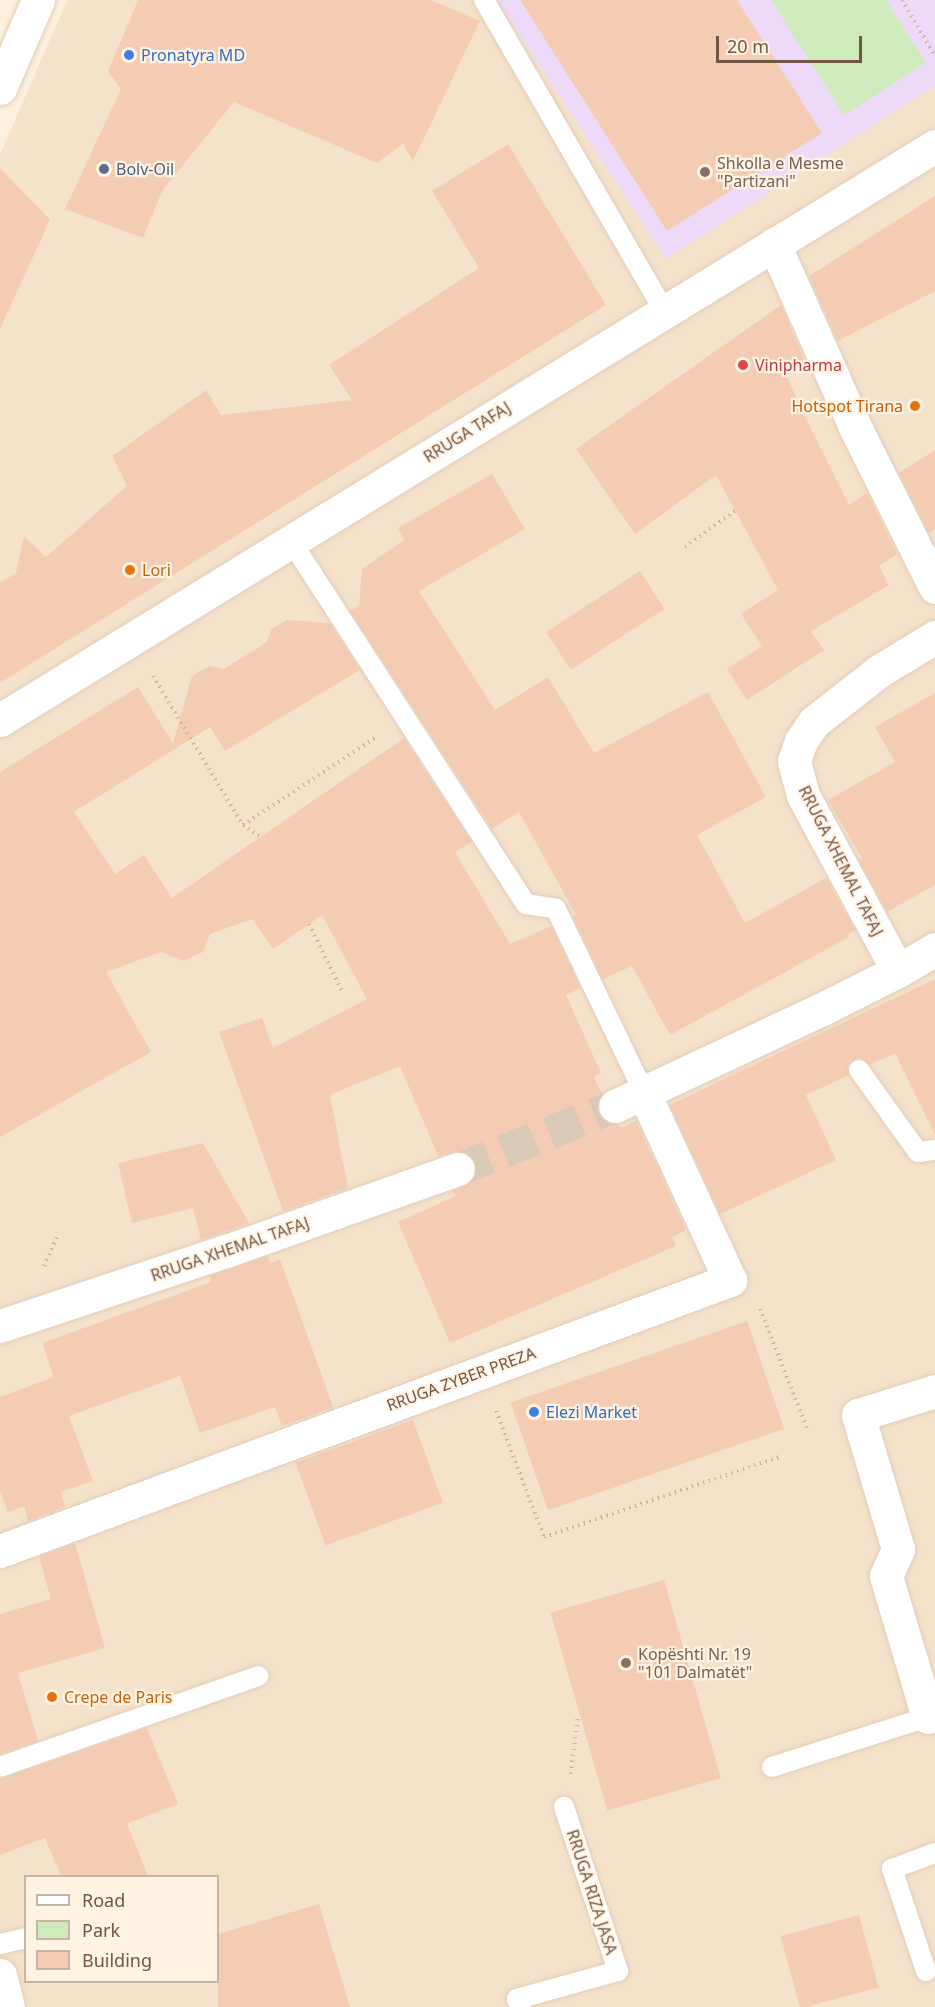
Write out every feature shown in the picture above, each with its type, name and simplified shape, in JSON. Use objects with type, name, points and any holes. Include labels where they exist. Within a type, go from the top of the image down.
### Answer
[{"type":"street","points":[[0,88],[38,0]]},
{"type":"street","name":"RRUGA TAFAJ","points":[[0,720],[664,310],[935,146]]},
{"type":"street","points":[[774,244],[855,427],[935,587]]},
{"type":"street","name":"RRUGA XHEMAL TAFAJ","points":[[898,971],[803,795],[794,761],[801,741],[814,722],[879,671],[935,637]]},
{"type":"street","points":[[629,1099],[833,1015],[935,949]]},
{"type":"street","name":"RRUGA ZYBER PREZA","points":[[0,1551],[730,1280],[629,1099]]},
{"type":"street","name":"RRUGA XHEMAL TAFAJ","points":[[0,1326],[226,1251],[458,1169]]},
{"type":"street","points":[[928,1717],[886,1576],[898,1549],[858,1415],[935,1391]]},
{"type":"street","points":[[0,1975],[8,2007]]},
{"type":"lane","points":[[484,0],[664,310]]},
{"type":"lane","points":[[291,541],[526,904],[556,909],[629,1099]]},
{"type":"lane","points":[[859,1070],[918,1152],[935,1150]]},
{"type":"lane","points":[[0,1767],[258,1676]]},
{"type":"lane","points":[[772,1767],[928,1717]]},
{"type":"lane","name":"RRUGA RIZA JASA","points":[[521,2007],[518,1999],[618,1971],[564,1807]]},
{"type":"lane","points":[[926,1971],[892,1869],[935,1853]]},
{"type":"lane","points":[[0,1944],[24,1938]]},
{"type":"path","points":[[902,0],[935,56]]},
{"type":"path","points":[[685,547],[735,511]]},
{"type":"path","points":[[130,640],[243,825],[261,837]]},
{"type":"path","points":[[243,825],[406,717]]},
{"type":"path","points":[[309,924],[343,993]]},
{"type":"path","points":[[760,1307],[808,1431]]},
{"type":"path","points":[[481,1372],[544,1537],[779,1457]]},
{"type":"path","points":[[564,1807],[578,1714]]},
{"type":"shaded area","points":[[67,0],[935,0],[935,2007],[0,2007],[0,155]]},
{"type":"shaded area","name":"Shkolla e Mesme \"Partizani\"","points":[[497,0],[935,0],[935,85],[666,259]]},
{"type":"green space","points":[[771,0],[886,0],[926,63],[844,115]]},
{"type":"building","points":[[138,0],[431,0],[480,21],[413,161],[403,144],[377,163],[234,102],[162,191],[143,238],[65,209],[121,89],[108,72]]},
{"type":"building","points":[[520,0],[737,0],[822,133],[667,231]]},
{"type":"building","points":[[508,144],[606,305],[0,683],[0,583],[16,573],[24,536],[46,557],[127,486],[112,456],[206,390],[221,415],[352,400],[329,365],[479,268],[432,191]]},
{"type":"building","points":[[0,168],[50,220],[0,329]]},
{"type":"building","points":[[935,196],[935,291],[838,341],[809,276]]},
{"type":"building","points":[[781,305],[804,359],[784,369],[803,413],[849,505],[867,493],[897,554],[879,566],[889,585],[811,631],[824,650],[747,700],[727,669],[762,646],[741,614],[778,590],[716,475],[635,534],[576,449]]},
{"type":"building","points":[[935,450],[935,529],[929,533],[899,473]]},
{"type":"building","points":[[492,474],[525,529],[419,591],[495,710],[548,677],[594,753],[708,692],[766,797],[697,835],[745,923],[826,878],[855,930],[848,934],[849,937],[670,1035],[632,966],[603,979],[573,916],[576,915],[519,812],[492,829],[350,611],[359,605],[362,569],[404,540],[398,528]]},
{"type":"building","points":[[640,571],[665,609],[571,670],[546,632]]},
{"type":"building","points":[[287,620],[330,623],[360,670],[225,751],[210,727],[74,812],[115,874],[144,855],[172,898],[404,738],[472,842],[455,852],[510,944],[551,926],[581,988],[566,995],[601,1073],[594,1077],[602,1093],[596,1104],[598,1113],[605,1122],[618,1124],[620,1128],[636,1121],[686,1230],[672,1237],[676,1246],[450,1343],[398,1222],[456,1196],[453,1191],[472,1182],[476,1172],[476,1163],[471,1155],[461,1151],[438,1156],[400,1066],[330,1095],[348,1188],[283,1211],[219,1032],[262,1018],[273,1048],[367,999],[322,915],[273,949],[252,919],[210,934],[203,952],[183,961],[161,952],[106,972],[151,1052],[0,1137],[0,772],[138,687],[173,743],[192,676],[209,666],[224,669],[267,642],[271,629]]},
{"type":"building","points":[[935,693],[935,885],[887,912],[859,860],[862,858],[828,800],[895,762],[875,727]]},
{"type":"building","points":[[935,979],[935,1135],[895,1053],[870,1065],[864,1059],[857,1058],[848,1065],[849,1075],[806,1095],[836,1160],[720,1214],[670,1105]]},
{"type":"building","points":[[203,1143],[249,1223],[201,1240],[193,1208],[132,1223],[118,1163]]},
{"type":"building","points":[[267,1256],[271,1263],[280,1259],[333,1407],[282,1426],[275,1407],[200,1433],[180,1376],[69,1416],[93,1481],[61,1492],[65,1507],[28,1521],[24,1506],[8,1512],[0,1491],[0,1397],[54,1377],[42,1343],[211,1282],[210,1276]]},
{"type":"building","points":[[747,1321],[784,1429],[548,1510],[511,1402]]},
{"type":"building","points":[[413,1420],[443,1503],[326,1545],[296,1463]]},
{"type":"building","points":[[75,1543],[105,1648],[18,1673],[38,1741],[0,1754],[0,1614],[51,1599],[39,1557]]},
{"type":"building","name":"Kopështi Nr. 19 \"101 Dalmatët\"","points":[[664,1580],[721,1778],[607,1811],[551,1613]]},
{"type":"building","points":[[147,1728],[178,1804],[127,1824],[148,1875],[61,1875],[45,1838],[0,1855],[0,1779]]},
{"type":"building","points":[[319,1904],[350,2007],[218,2007],[219,1934]]},
{"type":"building","points":[[859,1915],[878,1987],[800,2007],[781,1936]]},
{"type":"tunnel","points":[[458,1169],[615,1106]]},
{"type":"place","name":"Pronatyra MD","points":[[129,55]]},
{"type":"place","name":"Bolv-Oil","points":[[104,169]]},
{"type":"place","name":"Shkolla e Mesme \"Partizani\"","points":[[705,172]]},
{"type":"place","name":"Vinipharma","points":[[743,365]]},
{"type":"place","name":"Hotspot Tirana","points":[[915,406]]},
{"type":"place","name":"Lori","points":[[130,570]]},
{"type":"place","name":"Elezi Market","points":[[534,1412]]},
{"type":"place","name":"Kopështi Nr. 19 \"101 Dalmatët\"","points":[[626,1663]]},
{"type":"place","name":"Crepe de Paris","points":[[52,1697]]}]
